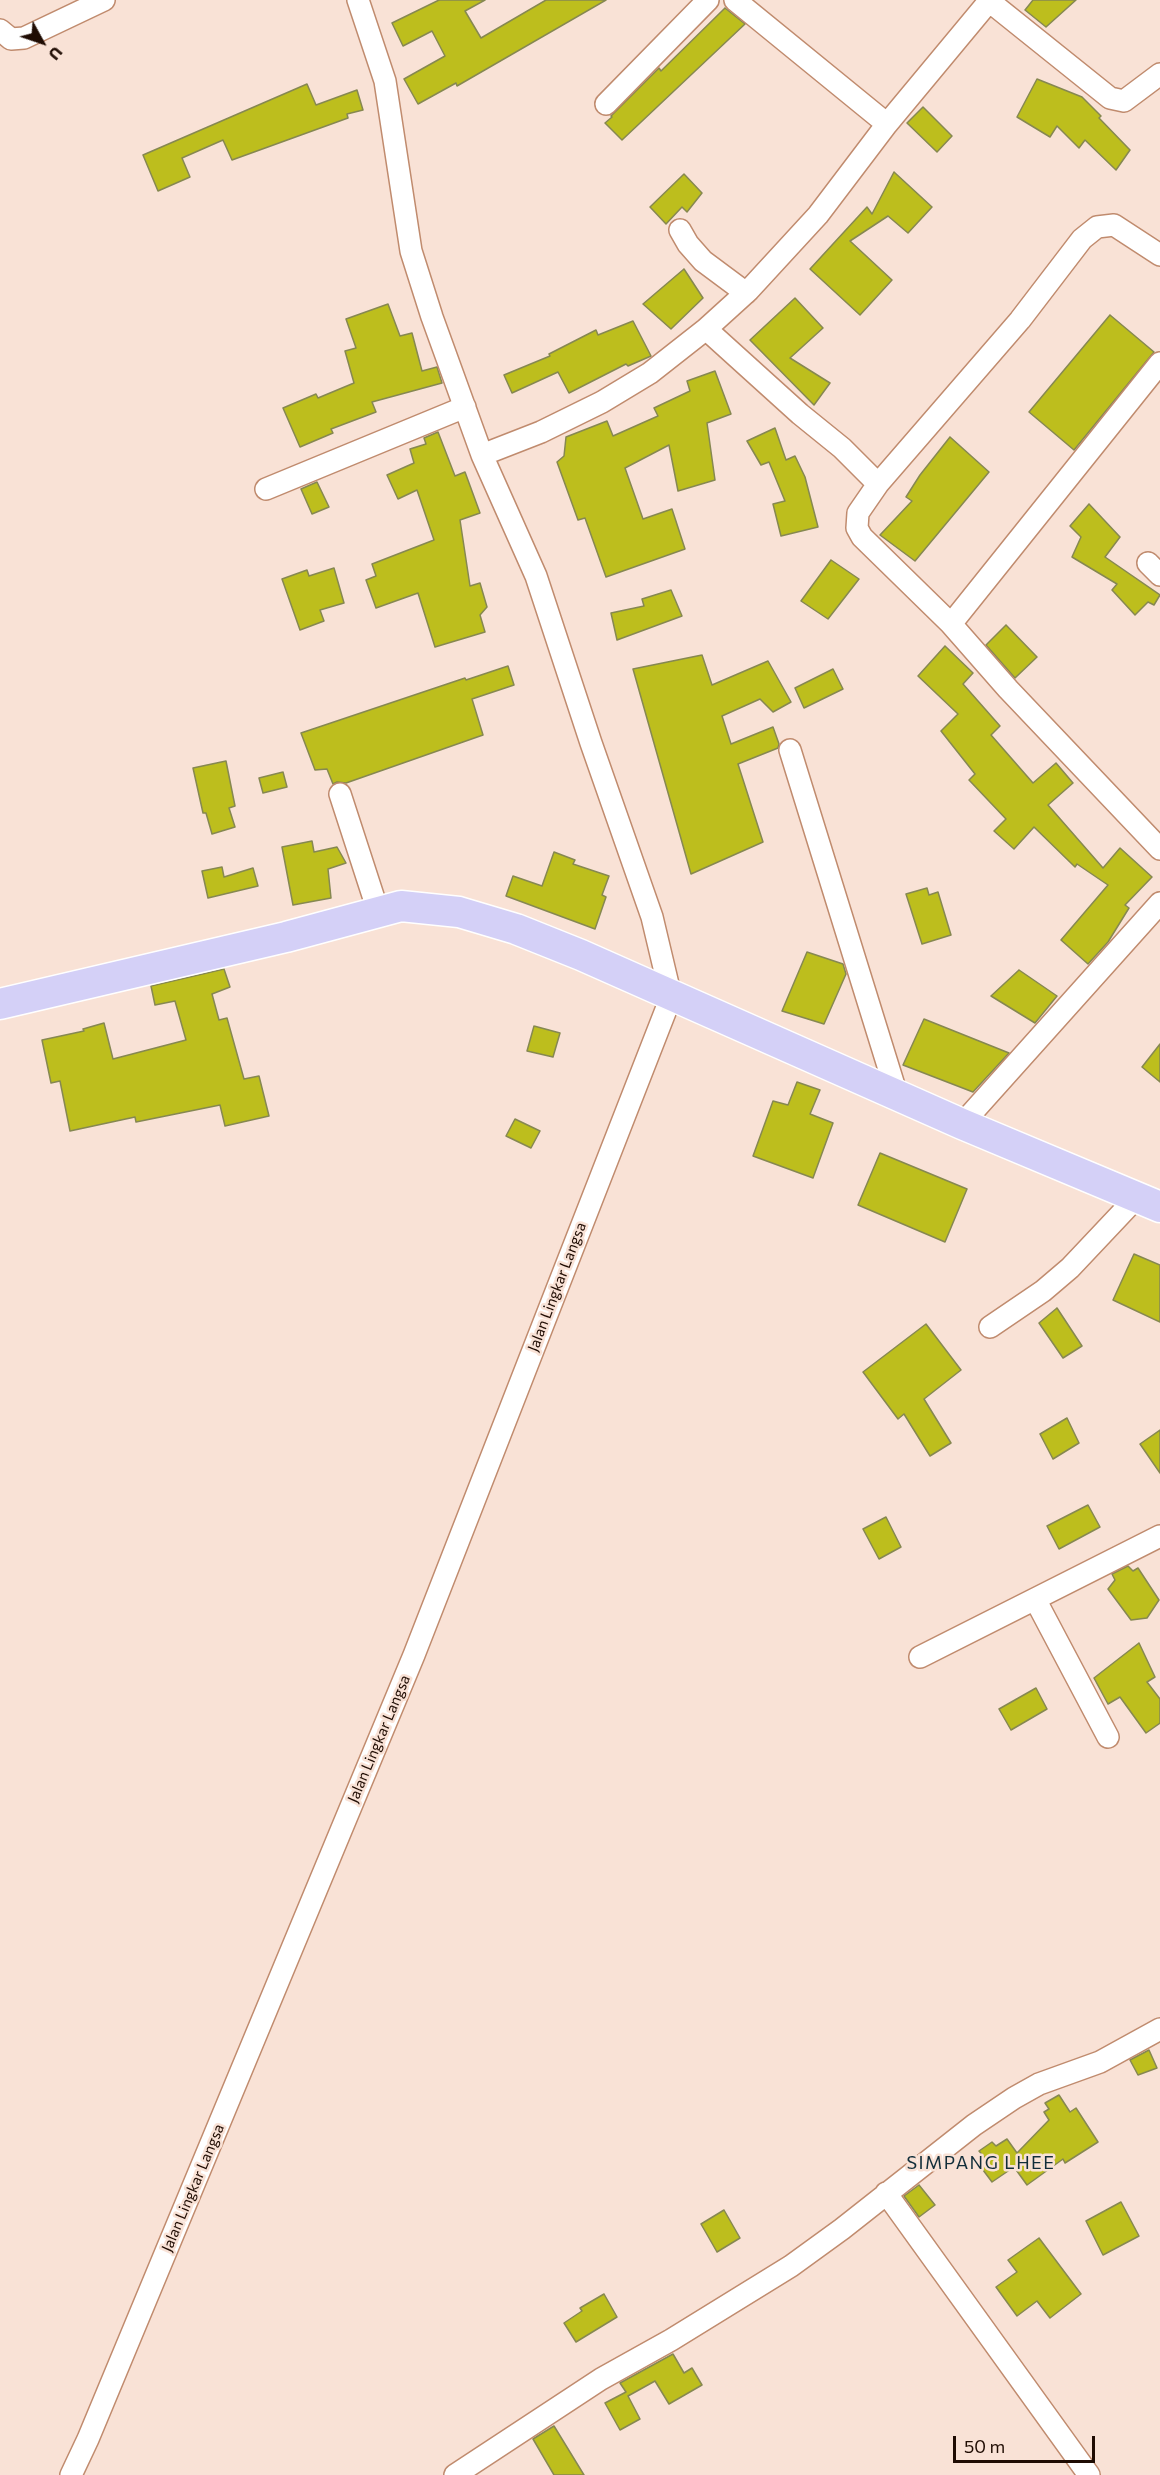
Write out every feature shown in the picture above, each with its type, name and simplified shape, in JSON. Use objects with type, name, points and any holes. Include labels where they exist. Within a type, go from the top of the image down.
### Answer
[{"type":"highway","points":[[0,1004],[286,937],[401,906],[459,912],[486,918],[581,955],[671,997],[962,1124],[1148,1202]]},
{"type":"street","points":[[0,30],[11,39],[24,38],[104,0]]},
{"type":"street","points":[[358,0],[387,91],[411,251],[432,317],[483,454],[537,576],[591,743],[652,917],[671,997]]},
{"type":"street","points":[[606,104],[708,0]]},
{"type":"street","points":[[736,0],[887,124]]},
{"type":"street","points":[[483,454],[541,432],[602,402],[650,373],[706,329],[746,293],[818,215],[887,124],[990,0],[1110,98],[1124,101],[1160,74]]},
{"type":"street","points":[[1160,255],[1114,225],[1097,227],[1082,238],[1020,320],[878,484],[858,513],[859,533],[951,624],[1008,689],[1160,849]]},
{"type":"street","points":[[680,230],[688,244],[703,261],[746,293]]},
{"type":"street","points":[[706,329],[800,414],[842,448],[878,484]]},
{"type":"street","points":[[951,624],[1160,363]]},
{"type":"street","points":[[266,489],[465,407]]},
{"type":"street","points":[[790,750],[897,1095]]},
{"type":"street","points":[[340,794],[378,911]]},
{"type":"street","points":[[962,1124],[1160,903]]},
{"type":"street","name":"Jalan Lingkar Langsa","points":[[71,2475],[93,2428],[409,1666],[671,997]]},
{"type":"street","points":[[990,1327],[1042,1291],[1148,1202]]},
{"type":"street","points":[[920,1657],[1160,1536]]},
{"type":"street","points":[[1035,1599],[1108,1737]]},
{"type":"street","points":[[454,2475],[601,2379],[671,2340],[791,2265],[842,2229],[974,2125],[1014,2098],[1039,2084],[1100,2062],[1160,2029]]},
{"type":"street","points":[[886,2193],[1089,2475]]},
{"type":"building","points":[[439,0],[485,0],[465,11],[481,38],[546,0],[606,0],[457,86],[456,83],[418,104],[404,79],[445,56],[432,31],[403,46],[392,23]]},
{"type":"building","points":[[1033,0],[1076,0],[1046,27],[1025,10]]},
{"type":"building","points":[[725,8],[745,24],[622,140],[605,123],[659,68],[661,71]]},
{"type":"building","points":[[1037,79],[1082,97],[1101,116],[1099,118],[1130,150],[1116,170],[1085,140],[1079,148],[1057,126],[1050,137],[1017,117]]},
{"type":"building","points":[[307,84],[316,105],[357,90],[363,110],[347,114],[348,118],[232,160],[223,140],[182,158],[190,177],[158,191],[143,155]]},
{"type":"building","points":[[923,107],[952,136],[937,152],[907,123]]},
{"type":"building","points":[[894,172],[932,207],[908,233],[888,216],[850,241],[892,280],[860,315],[810,269],[867,207],[872,214]]},
{"type":"building","points":[[684,174],[702,193],[687,212],[682,207],[666,224],[650,207]]},
{"type":"building","points":[[684,269],[703,298],[671,329],[643,304]]},
{"type":"building","points":[[795,298],[823,328],[790,358],[830,383],[814,405],[750,340]]},
{"type":"building","points":[[388,304],[400,336],[412,333],[422,371],[437,367],[442,383],[372,402],[376,412],[331,429],[333,433],[300,447],[283,408],[316,394],[318,398],[354,383],[345,351],[356,348],[346,319]]},
{"type":"building","points":[[1110,315],[1154,352],[1074,450],[1029,412]]},
{"type":"building","points":[[633,321],[651,356],[628,366],[626,364],[569,393],[558,372],[512,393],[504,375],[550,356],[549,354],[596,330],[598,335]]},
{"type":"building","points":[[715,371],[731,414],[707,423],[715,480],[678,491],[669,445],[625,468],[643,519],[672,509],[685,549],[606,577],[585,518],[578,520],[557,462],[564,456],[566,437],[607,421],[613,436],[658,416],[654,408],[690,391],[687,381]]},
{"type":"building","points":[[775,428],[786,460],[795,456],[805,477],[818,527],[781,536],[773,504],[785,501],[769,462],[761,465],[747,441]]},
{"type":"building","points":[[438,432],[455,476],[465,472],[480,513],[460,520],[470,586],[480,583],[487,607],[480,615],[485,632],[435,647],[418,593],[376,608],[366,580],[376,576],[372,564],[434,540],[417,490],[398,499],[387,475],[414,463],[410,449],[426,444],[424,438]]},
{"type":"building","points":[[950,437],[989,472],[915,561],[880,535],[912,501],[906,497]]},
{"type":"building","points":[[317,482],[329,507],[312,514],[301,489]]},
{"type":"building","points":[[1089,504],[1120,537],[1105,557],[1160,595],[1154,605],[1148,602],[1135,615],[1112,590],[1117,584],[1072,557],[1081,537],[1070,526]]},
{"type":"building","points":[[831,560],[859,579],[828,619],[801,601]]},
{"type":"building","points":[[334,568],[344,603],[320,610],[324,621],[300,630],[282,579],[307,570],[309,576]]},
{"type":"building","points":[[671,590],[682,616],[617,640],[611,613],[644,606],[642,599]]},
{"type":"building","points":[[1006,625],[1037,657],[1015,678],[986,645]]},
{"type":"building","points":[[945,646],[973,673],[963,684],[1000,726],[991,735],[1033,783],[1056,763],[1073,783],[1048,805],[1103,868],[1120,848],[1152,877],[1125,905],[1129,908],[1108,942],[1088,964],[1061,940],[1108,885],[1077,864],[1075,867],[1034,827],[1014,849],[994,831],[1006,819],[969,780],[975,774],[941,731],[958,714],[918,676]]},
{"type":"building","points":[[702,655],[712,685],[768,661],[791,702],[773,712],[760,699],[722,716],[731,744],[773,727],[779,744],[778,748],[738,764],[763,842],[691,874],[633,669]]},
{"type":"building","points":[[508,666],[514,685],[472,699],[483,735],[346,783],[333,784],[327,769],[315,770],[301,733],[465,678],[466,680]]},
{"type":"building","points":[[833,669],[843,689],[804,708],[795,688]]},
{"type":"building","points":[[226,761],[235,806],[229,808],[235,827],[212,834],[206,813],[203,813],[193,768]]},
{"type":"building","points":[[283,772],[287,787],[263,793],[259,778]]},
{"type":"building","points":[[312,841],[314,852],[337,847],[346,863],[328,869],[331,898],[293,905],[282,847]]},
{"type":"building","points":[[554,852],[575,860],[573,864],[609,876],[602,895],[606,897],[595,929],[506,896],[513,876],[542,886]]},
{"type":"building","points":[[222,867],[224,877],[253,868],[258,886],[208,898],[202,871]]},
{"type":"building","points":[[927,888],[929,895],[938,892],[951,935],[922,944],[906,894]]},
{"type":"building","points":[[807,952],[843,964],[846,974],[824,1024],[782,1011]]},
{"type":"building","points":[[224,969],[230,987],[212,994],[219,1020],[227,1018],[244,1079],[259,1076],[269,1116],[225,1126],[220,1105],[136,1122],[135,1117],[70,1131],[60,1081],[51,1083],[42,1040],[84,1031],[83,1029],[104,1023],[113,1059],[186,1040],[175,1001],[155,1005],[151,986]]},
{"type":"building","points":[[1019,970],[1057,996],[1035,1023],[991,996]]},
{"type":"building","points":[[924,1019],[1009,1053],[973,1092],[903,1065]]},
{"type":"building","points":[[534,1026],[560,1033],[553,1057],[527,1051]]},
{"type":"building","points":[[1160,1044],[1160,1082],[1142,1067]]},
{"type":"building","points":[[797,1082],[820,1090],[810,1114],[833,1123],[813,1178],[753,1156],[773,1101],[788,1105]]},
{"type":"building","points":[[515,1119],[540,1131],[531,1148],[506,1136]]},
{"type":"building","points":[[880,1153],[967,1189],[945,1242],[858,1205]]},
{"type":"building","points":[[1134,1254],[1160,1265],[1160,1322],[1113,1300]]},
{"type":"building","points":[[1057,1308],[1082,1346],[1063,1358],[1039,1323]]},
{"type":"building","points":[[926,1324],[961,1370],[924,1399],[951,1443],[930,1456],[904,1414],[898,1419],[863,1372]]},
{"type":"building","points":[[1067,1418],[1079,1443],[1053,1459],[1040,1434]]},
{"type":"building","points":[[1160,1430],[1160,1473],[1140,1444]]},
{"type":"building","points":[[1088,1505],[1100,1527],[1059,1549],[1047,1526]]},
{"type":"building","points":[[886,1517],[901,1547],[879,1559],[863,1529]]},
{"type":"building","points":[[1128,1566],[1133,1571],[1138,1568],[1159,1600],[1147,1618],[1131,1620],[1108,1589],[1115,1580],[1112,1574]]},
{"type":"building","points":[[1139,1643],[1155,1677],[1147,1682],[1160,1699],[1160,1723],[1146,1733],[1120,1697],[1108,1704],[1094,1678]]},
{"type":"building","points":[[1036,1688],[1047,1709],[1011,1730],[999,1709]]},
{"type":"building","points":[[1149,2050],[1157,2068],[1138,2075],[1130,2060]]},
{"type":"building","points":[[1059,2095],[1070,2112],[1076,2108],[1098,2142],[1065,2163],[1063,2159],[1027,2185],[1014,2167],[992,2182],[977,2162],[984,2157],[979,2151],[992,2142],[996,2146],[1007,2139],[1017,2153],[1049,2120],[1044,2112],[1049,2109],[1045,2103]]},
{"type":"building","points":[[919,2185],[935,2205],[919,2217],[904,2196]]},
{"type":"building","points":[[1121,2202],[1139,2236],[1103,2255],[1086,2221]]},
{"type":"building","points":[[724,2210],[740,2238],[717,2252],[701,2224]]},
{"type":"building","points":[[1039,2238],[1081,2294],[1050,2318],[1037,2301],[1017,2316],[996,2287],[1017,2272],[1008,2260]]},
{"type":"building","points":[[604,2294],[617,2317],[576,2342],[564,2323],[582,2311],[580,2308]]},
{"type":"building","points":[[673,2354],[684,2373],[692,2368],[702,2385],[669,2404],[655,2381],[628,2396],[640,2419],[620,2430],[605,2403],[626,2392],[620,2383]]},
{"type":"building","points":[[554,2426],[584,2475],[554,2475],[533,2439]]},
{"type":"district","name":"SIMPANG LHEE","points":[[981,2163]]}]
